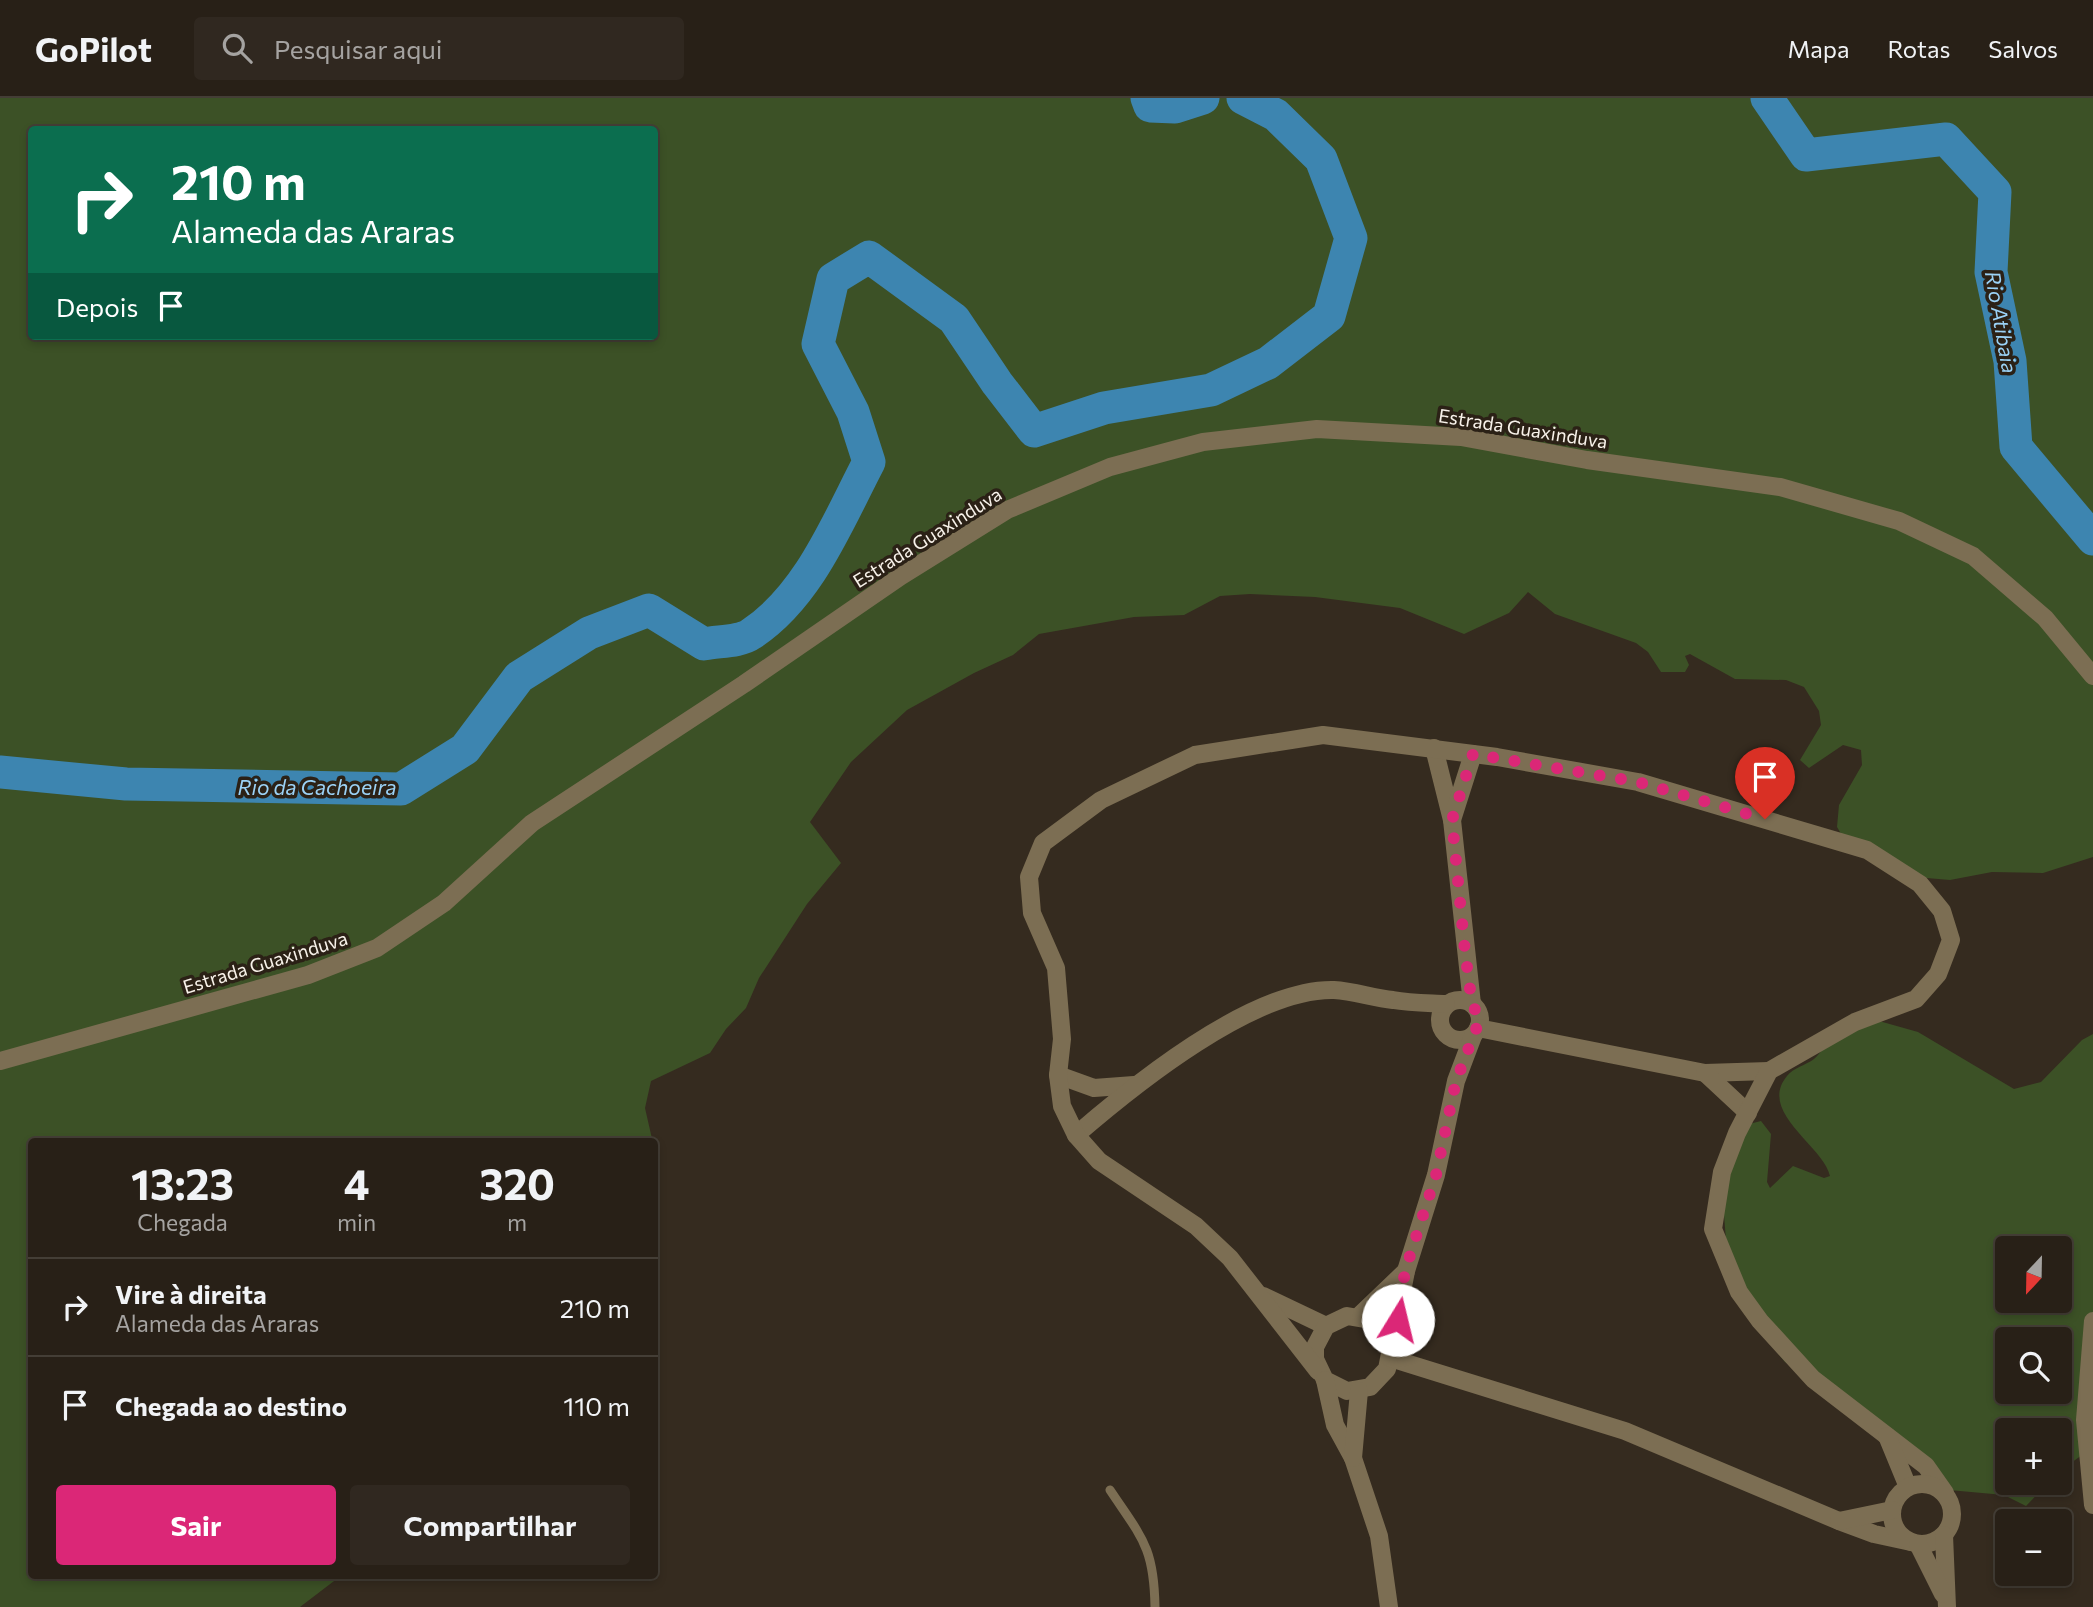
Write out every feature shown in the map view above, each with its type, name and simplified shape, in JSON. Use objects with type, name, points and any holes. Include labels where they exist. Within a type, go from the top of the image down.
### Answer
[{"type":"street","name":"Estrada Guaxinduva","points":[[0,1061],[308,975],[377,948],[444,903],[532,823],[744,684],[901,576],[995,517],[1110,467],[1203,442],[1317,429],[1461,437],[1587,460],[1780,486],[1899,521],[1973,556],[2045,618],[2093,676]]},
{"type":"street","points":[[1076,1135],[1134,1084],[1234,1020],[1284,999],[1334,990],[1393,1000],[1461,1017],[1523,1035],[1706,1073],[1769,1071],[1855,1022],[1916,999],[1938,974],[1951,940],[1942,911],[1920,884],[1867,850],[1638,782],[1434,748],[1323,735],[1195,755],[1101,800],[1043,843],[1029,877],[1032,914],[1056,968],[1062,1039],[1058,1074],[1062,1106],[1076,1135],[1099,1161],[1196,1226],[1230,1258],[1322,1376],[1347,1391],[1359,1391],[1380,1379],[1390,1352],[1405,1271],[1436,1175],[1456,1081],[1461,1017],[1465,952],[1452,820],[1434,748]]},
{"type":"street","points":[[1452,820],[1473,754]]},
{"type":"street","points":[[1456,1081],[1461,1017]]},
{"type":"street","points":[[1389,1607],[1380,1536],[1353,1458],[1335,1425],[1315,1347],[1326,1326],[1336,1319],[1359,1316],[1379,1326],[1390,1352],[1625,1432],[1874,1534],[1914,1543],[1937,1541],[1944,1535],[1953,1518],[1952,1508],[1926,1466],[1813,1379],[1760,1321],[1739,1292],[1713,1229],[1722,1172],[1769,1071]]},
{"type":"street","points":[[1706,1073],[1748,1113]]},
{"type":"street","points":[[1058,1074],[1094,1088],[1134,1084]]},
{"type":"street","points":[[1359,1316],[1405,1271]]},
{"type":"street","points":[[1260,1294],[1326,1326]]},
{"type":"street","points":[[2093,1321],[2085,1420],[2093,1505]]},
{"type":"street","points":[[1353,1458],[1359,1391]]},
{"type":"street","points":[[1887,1436],[1908,1487]]},
{"type":"street","points":[[1945,1493],[1926,1484],[1908,1487],[1900,1493],[1892,1510],[1896,1528],[1914,1543],[1947,1604]]},
{"type":"street","points":[[1839,1521],[1892,1510]]},
{"type":"street","points":[[1944,1535],[1947,1604]]},
{"type":"lane","points":[[1110,1490],[1148,1547],[1155,1574],[1155,1607]]},
{"type":"green space","points":[[0,98],[2093,98],[2093,857],[2043,873],[1992,872],[1950,880],[1915,877],[1846,842],[1837,827],[1839,805],[1862,765],[1861,750],[1843,745],[1809,768],[1800,760],[1821,725],[1819,711],[1804,687],[1786,680],[1735,679],[1690,654],[1685,656],[1689,665],[1685,672],[1661,672],[1648,652],[1636,643],[1555,614],[1528,592],[1509,613],[1464,634],[1400,608],[1315,597],[1250,594],[1220,596],[1184,615],[1134,617],[1039,634],[1013,655],[907,710],[851,762],[810,822],[841,863],[807,904],[759,978],[746,1008],[726,1029],[710,1053],[651,1081],[645,1108],[651,1138],[28,1138],[28,1579],[337,1579],[300,1607],[0,1607]]},
{"type":"green space","points":[[1879,1021],[1918,1032],[2014,1089],[2041,1082],[2082,1040],[2093,1034],[2093,1447],[2072,1462],[2072,1418],[1995,1418],[1995,1494],[1949,1490],[1841,1400],[1785,1362],[1764,1336],[1727,1253],[1722,1189],[1749,1124],[1761,1121],[1771,1134],[1767,1182],[1770,1188],[1793,1166],[1824,1178],[1830,1176],[1817,1153],[1786,1116],[1780,1103],[1780,1089],[1787,1076],[1811,1061],[1833,1033]]},
{"type":"green space","points":[[658,1165],[660,1174],[658,1206]]},
{"type":"green space","points":[[2004,1495],[2037,1495],[2026,1506]]},
{"type":"waterway","name":"Rio da Cachoeira","points":[[1147,98],[1150,106],[1175,107],[1203,98]]},
{"type":"waterway","name":"Rio da Cachoeira","points":[[0,772],[126,784],[401,789],[465,749],[519,677],[589,633],[649,610],[704,644],[746,637],[771,618],[806,578],[869,462],[853,412],[818,344],[833,279],[869,257],[954,319],[997,383],[1034,431],[1104,408],[1211,390],[1268,363],[1329,316],[1351,238],[1321,159],[1276,115],[1243,98]]},
{"type":"waterway","name":"Rio Atibaia","points":[[1767,98],[1806,155],[1946,139],[1995,192],[1991,272],[2010,361],[2016,447],[2093,539]]},
{"type":"route","points":[[1398,1320],[1405,1271],[1436,1175],[1456,1081],[1480,1019],[1478,1010],[1472,1004],[1452,820],[1473,754],[1638,782],[1765,819]]}]
